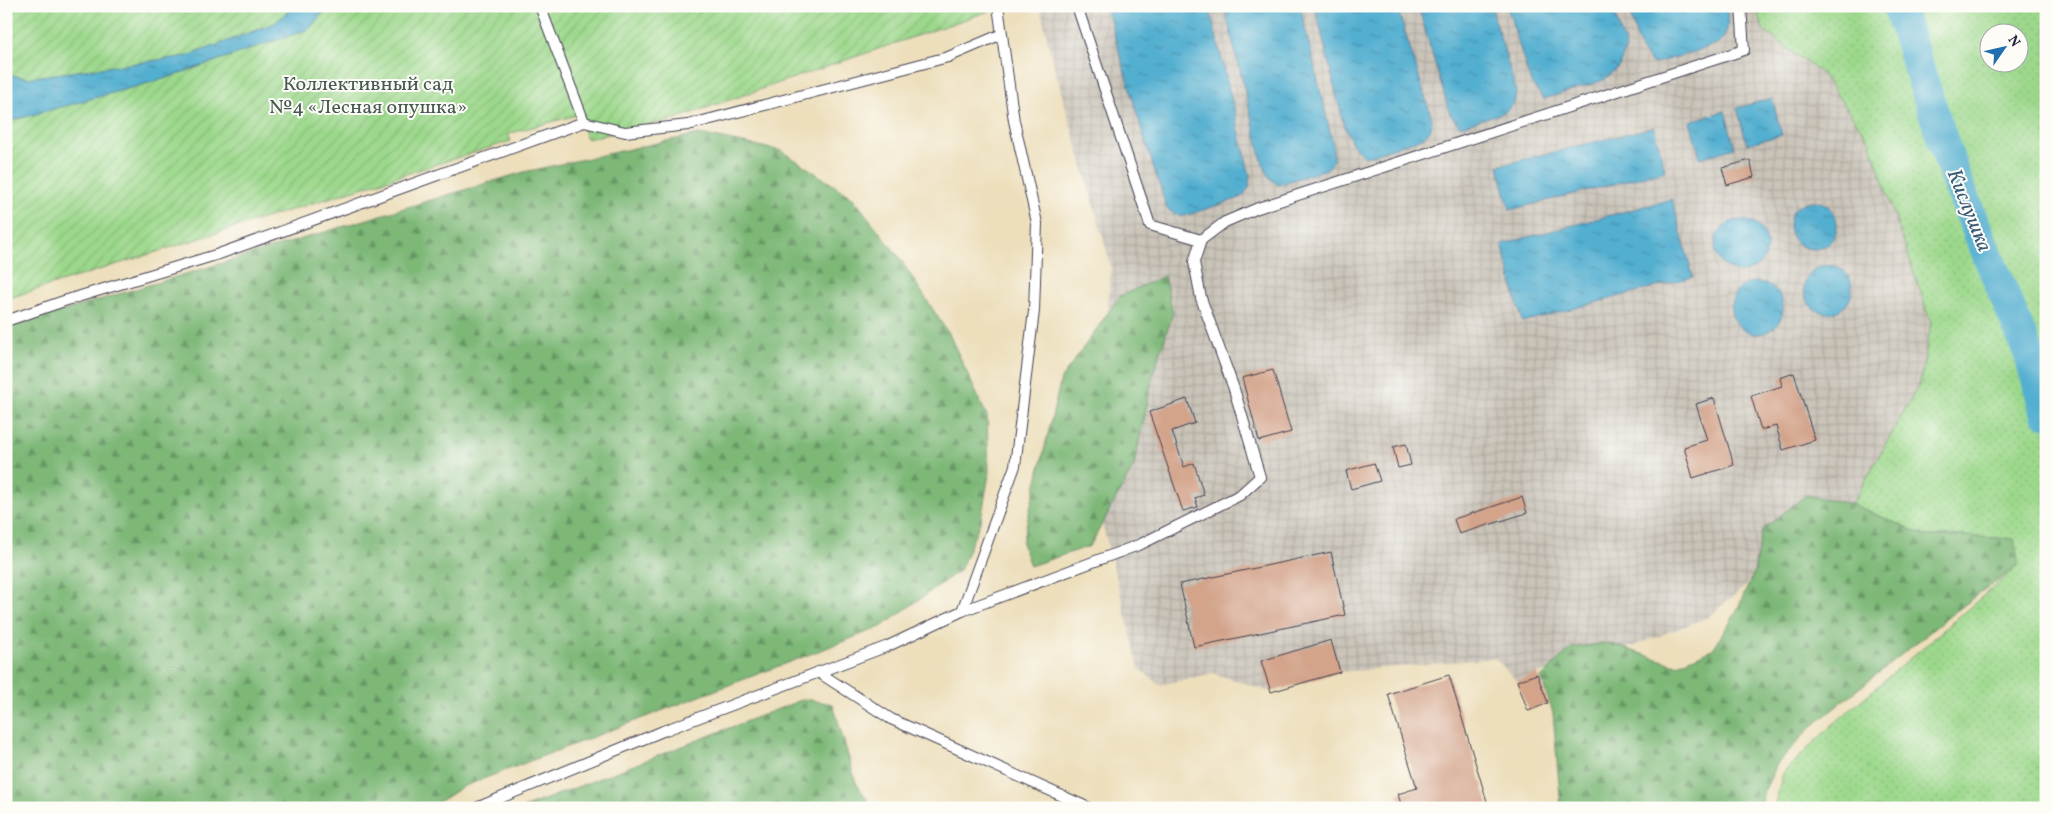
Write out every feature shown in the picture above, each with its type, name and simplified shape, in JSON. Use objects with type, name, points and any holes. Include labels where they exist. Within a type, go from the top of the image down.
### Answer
[{"type":"lane","points":[[540,6],[584,122]]},
{"type":"lane","points":[[962,611],[1015,466],[1034,311],[1037,223],[1014,121],[998,6]]},
{"type":"lane","points":[[1077,6],[1150,224],[1201,240]]},
{"type":"lane","points":[[476,808],[663,731],[888,646],[962,611],[1142,544],[1240,495],[1260,477],[1234,389],[1201,298],[1194,262],[1201,240],[1225,222],[1258,208],[1744,50],[1741,6]]},
{"type":"lane","points":[[6,321],[64,301],[219,254],[584,122],[625,132],[688,126],[948,57],[1002,34]]},
{"type":"lane","points":[[818,672],[891,719],[1089,808]]},
{"type":"shaded area","points":[[1040,6],[1756,6],[1763,30],[1822,74],[1869,140],[1931,323],[1920,383],[1852,504],[1812,531],[1708,617],[1597,660],[1537,674],[1517,681],[1495,658],[1340,672],[1271,692],[1213,673],[1160,685],[1139,668],[1095,494],[1111,266],[1051,55]]},
{"type":"green space","points":[[6,6],[294,6],[275,23],[188,56],[27,78],[6,74]]},
{"type":"green space","name":"Коллективный сад №4 «Лесная опушка»","points":[[328,6],[988,6],[989,11],[671,120],[587,139],[576,115],[508,134],[511,141],[6,299],[6,122],[163,79],[309,29]]},
{"type":"green space","points":[[1756,6],[2046,6],[2046,808],[1774,808],[1783,773],[1830,727],[2019,565],[1966,536],[1925,536],[1852,504],[1920,383],[1931,323],[1869,140],[1822,74],[1763,30]]},
{"type":"green space","points":[[699,134],[782,151],[853,198],[899,257],[950,336],[987,416],[989,474],[981,520],[960,570],[881,627],[462,787],[429,808],[6,808],[6,328],[524,172]]},
{"type":"green space","points":[[1164,276],[1173,313],[1154,371],[1134,466],[1090,546],[1030,566],[1022,543],[1061,379],[1120,296]]},
{"type":"green space","points":[[1806,495],[1852,504],[1925,536],[2014,539],[2019,565],[1952,614],[1812,726],[1777,764],[1763,794],[1762,808],[1561,808],[1553,713],[1541,678],[1571,648],[1608,643],[1676,665],[1713,649],[1735,614],[1754,573],[1762,530]]},
{"type":"green space","points":[[804,699],[833,704],[856,783],[873,808],[523,808]]},
{"type":"water","points":[[294,6],[328,6],[309,29],[163,79],[6,122],[6,74],[27,78],[188,56],[275,23]]},
{"type":"water","points":[[1109,6],[1209,6],[1250,176],[1249,188],[1240,198],[1181,217],[1167,209],[1108,13]]},
{"type":"water","points":[[1224,6],[1300,6],[1333,144],[1333,160],[1327,169],[1278,185],[1270,179],[1262,161]]},
{"type":"water","points":[[1315,6],[1397,6],[1432,119],[1431,129],[1423,138],[1365,157],[1353,145],[1343,122]]},
{"type":"water","points":[[1418,6],[1491,6],[1516,91],[1514,103],[1505,112],[1460,126],[1450,114]]},
{"type":"water","points":[[1507,6],[1612,6],[1626,48],[1619,66],[1604,80],[1544,99],[1531,83]]},
{"type":"water","points":[[1627,6],[1725,6],[1728,21],[1727,30],[1723,39],[1715,45],[1653,64],[1641,50]]},
{"type":"water","points":[[1772,98],[1782,135],[1747,144],[1737,108]]},
{"type":"water","points":[[1725,111],[1735,148],[1700,158],[1690,121]]},
{"type":"water","points":[[1654,127],[1665,171],[1510,210],[1498,166]]},
{"type":"water","points":[[1672,199],[1693,277],[1522,322],[1502,244]]},
{"type":"water","points":[[1813,201],[1822,203],[1830,208],[1835,216],[1837,225],[1835,234],[1830,242],[1822,247],[1813,249],[1804,247],[1796,242],[1791,234],[1789,225],[1791,216],[1796,208],[1804,203]]},
{"type":"water","points":[[1741,220],[1751,222],[1759,228],[1765,236],[1767,246],[1765,256],[1759,264],[1751,270],[1741,272],[1731,270],[1723,264],[1717,256],[1715,246],[1717,236],[1723,228],[1731,222]]},
{"type":"water","points":[[1828,265],[1837,267],[1845,272],[1850,280],[1852,289],[1850,298],[1845,306],[1837,311],[1828,313],[1819,311],[1811,306],[1806,298],[1804,289],[1806,280],[1811,272],[1819,267]]},
{"type":"water","points":[[1757,282],[1767,284],[1775,290],[1781,298],[1783,308],[1781,318],[1775,326],[1767,332],[1757,334],[1747,332],[1739,326],[1733,318],[1731,308],[1733,298],[1739,290],[1747,284]]},
{"type":"building","points":[[1750,160],[1754,177],[1727,185],[1722,168]]},
{"type":"building","points":[[1273,370],[1291,432],[1259,441],[1242,378]]},
{"type":"building","points":[[1794,373],[1815,440],[1783,450],[1776,426],[1761,430],[1751,396],[1782,386],[1780,378]]},
{"type":"building","points":[[1714,398],[1734,465],[1693,478],[1684,447],[1707,440],[1696,404]]},
{"type":"building","points":[[1187,399],[1195,423],[1172,431],[1184,467],[1194,463],[1204,495],[1195,498],[1198,507],[1183,511],[1149,412]]},
{"type":"building","points":[[1406,444],[1411,465],[1398,468],[1393,447]]},
{"type":"building","points":[[1374,463],[1380,481],[1351,489],[1346,471]]},
{"type":"building","points":[[1522,497],[1527,513],[1459,534],[1454,519]]},
{"type":"building","points":[[1331,552],[1345,615],[1194,647],[1180,584]]},
{"type":"building","points":[[1331,640],[1340,672],[1271,692],[1261,661]]},
{"type":"building","points":[[1537,674],[1548,703],[1528,711],[1517,681]]},
{"type":"building","points":[[1449,675],[1489,808],[1402,808],[1398,794],[1417,788],[1388,694]]},
{"type":"waterway","name":"Кислушка","points":[[1898,6],[1955,177],[2029,354],[2046,413]]}]
